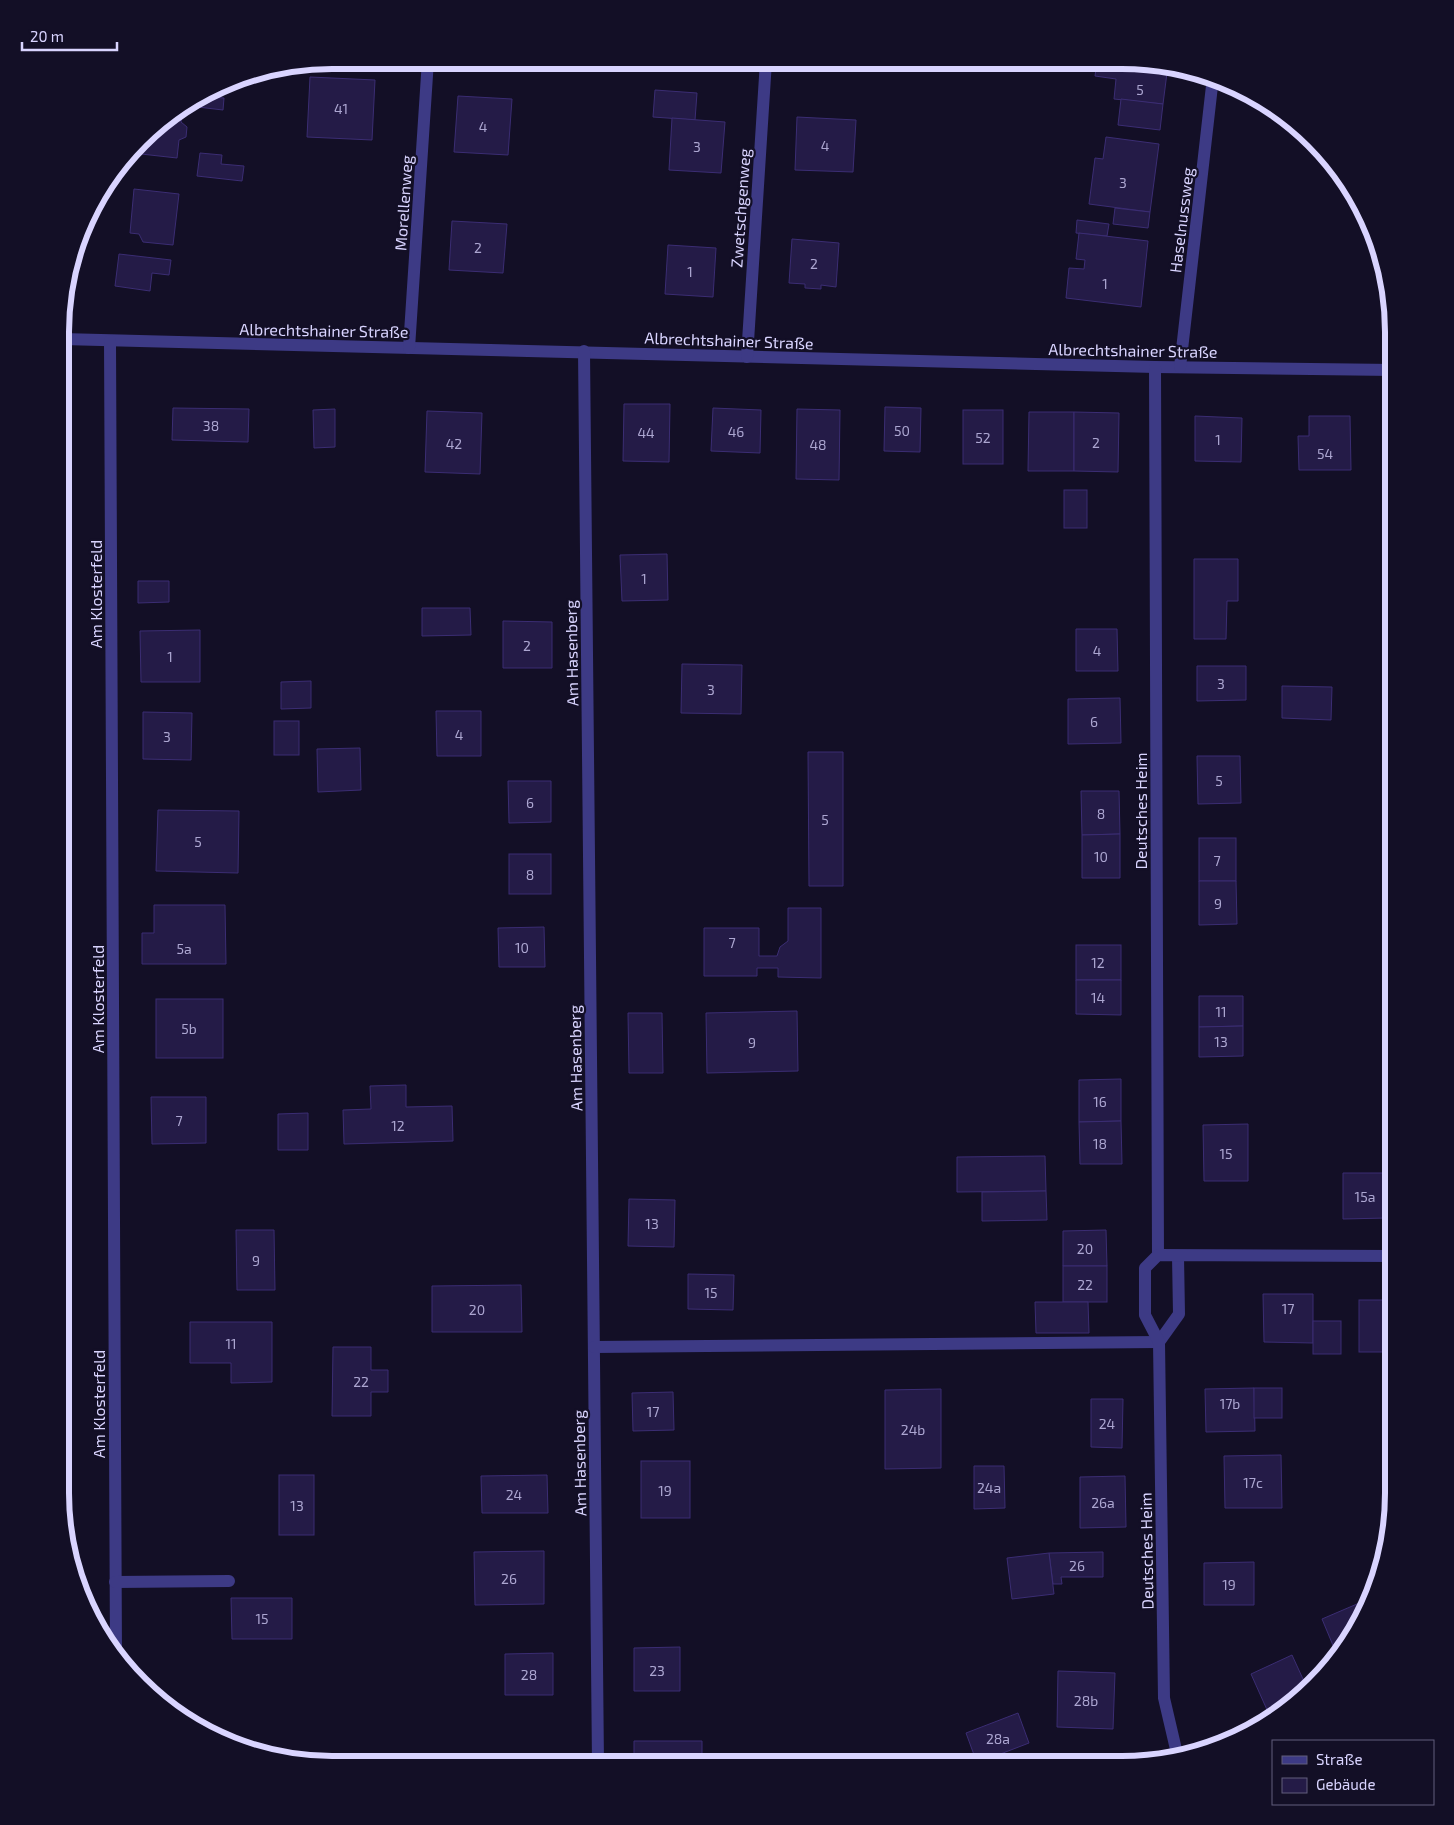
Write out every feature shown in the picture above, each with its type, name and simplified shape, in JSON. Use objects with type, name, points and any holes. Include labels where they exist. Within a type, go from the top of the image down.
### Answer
[{"type":"street","name":"Morellenweg","points":[[409,348],[427,69]]},
{"type":"street","name":"Zwetschgenweg","points":[[747,357],[765,69]]},
{"type":"street","name":"Haselnussweg","points":[[1180,367],[1213,85]]},
{"type":"street","name":"Albrechtshainer Straße","points":[[69,339],[1155,367],[1385,370]]},
{"type":"street","name":"Am Klosterfeld","points":[[110,341],[116,1643]]},
{"type":"street","name":"Am Hasenberg","points":[[584,351],[598,1756]]},
{"type":"street","name":"Deutsches Heim","points":[[1155,367],[1158,1255],[1145,1268],[1145,1314],[1159,1342],[1164,1698],[1176,1750]]},
{"type":"street","points":[[1158,1255],[1385,1256]]},
{"type":"street","points":[[594,1348],[1159,1342],[1179,1314],[1178,1256]]},
{"type":"street","points":[[115,1582],[229,1581]]},
{"type":"building","points":[[1096,69],[1139,69],[1167,73],[1163,104],[1114,99],[1116,79],[1095,76]]},
{"type":"building","points":[[310,77],[375,80],[372,140],[307,137]]},
{"type":"building","points":[[655,90],[697,93],[695,120],[653,117]]},
{"type":"building","points":[[458,96],[512,99],[508,155],[454,152]]},
{"type":"building","points":[[214,97],[224,98],[223,110],[196,107]]},
{"type":"building","points":[[1121,99],[1163,104],[1160,130],[1118,125]]},
{"type":"building","points":[[182,116],[181,122],[187,127],[186,137],[179,140],[177,158],[138,154],[158,134]]},
{"type":"building","points":[[797,117],[856,120],[853,172],[795,170]]},
{"type":"building","points":[[672,118],[725,122],[721,173],[669,170]]},
{"type":"building","points":[[1106,137],[1159,144],[1150,212],[1089,204],[1095,158],[1103,159]]},
{"type":"building","points":[[200,153],[222,155],[221,164],[244,166],[242,181],[197,176]]},
{"type":"building","points":[[134,189],[179,194],[173,245],[143,242],[139,234],[130,233]]},
{"type":"building","points":[[1115,208],[1150,212],[1148,228],[1113,224]]},
{"type":"building","points":[[1077,220],[1109,224],[1107,236],[1076,233]]},
{"type":"building","points":[[452,221],[507,224],[503,273],[449,270]]},
{"type":"building","points":[[1079,233],[1148,241],[1141,307],[1066,298],[1069,268],[1084,269],[1085,260],[1076,259]]},
{"type":"building","points":[[792,239],[839,243],[836,287],[821,285],[821,289],[805,288],[805,284],[789,283]]},
{"type":"building","points":[[668,245],[716,248],[713,297],[665,294]]},
{"type":"building","points":[[119,254],[171,260],[169,275],[152,273],[150,291],[115,286]]},
{"type":"building","points":[[624,404],[670,404],[669,462],[623,461]]},
{"type":"building","points":[[885,407],[921,408],[920,452],[884,451]]},
{"type":"building","points":[[173,408],[249,409],[248,442],[172,440]]},
{"type":"building","points":[[713,408],[761,410],[760,453],[711,451]]},
{"type":"building","points":[[335,409],[335,447],[314,448],[313,410]]},
{"type":"building","points":[[797,409],[840,410],[839,480],[796,479]]},
{"type":"building","points":[[963,410],[1003,410],[1003,464],[963,464]]},
{"type":"building","points":[[427,411],[482,413],[480,474],[425,472]]},
{"type":"building","points":[[1029,412],[1074,412],[1074,471],[1028,471]]},
{"type":"building","points":[[1074,412],[1119,413],[1118,472],[1074,471]]},
{"type":"building","points":[[1195,416],[1242,418],[1241,462],[1195,461]]},
{"type":"building","points":[[1309,416],[1350,416],[1351,470],[1299,470],[1298,436],[1309,436]]},
{"type":"building","points":[[1064,490],[1087,490],[1087,528],[1064,528]]},
{"type":"building","points":[[667,554],[668,600],[622,601],[620,555]]},
{"type":"building","points":[[1194,559],[1238,559],[1238,601],[1227,601],[1226,639],[1194,639]]},
{"type":"building","points":[[138,581],[169,581],[169,602],[138,603]]},
{"type":"building","points":[[422,608],[470,608],[471,635],[422,636]]},
{"type":"building","points":[[503,621],[552,622],[552,668],[503,668]]},
{"type":"building","points":[[1076,629],[1117,629],[1118,671],[1076,671]]},
{"type":"building","points":[[200,630],[200,682],[141,682],[140,631]]},
{"type":"building","points":[[682,664],[742,665],[741,714],[681,713]]},
{"type":"building","points":[[1197,666],[1246,666],[1246,700],[1197,701]]},
{"type":"building","points":[[311,681],[311,708],[281,709],[281,682]]},
{"type":"building","points":[[1282,686],[1332,687],[1331,720],[1282,718]]},
{"type":"building","points":[[1120,698],[1121,743],[1068,744],[1068,699]]},
{"type":"building","points":[[436,711],[481,711],[481,756],[437,756]]},
{"type":"building","points":[[143,712],[192,713],[191,760],[143,759]]},
{"type":"building","points":[[274,721],[299,721],[299,755],[274,755]]},
{"type":"building","points":[[360,748],[361,790],[318,792],[317,749]]},
{"type":"building","points":[[808,752],[843,752],[843,886],[809,886]]},
{"type":"building","points":[[1197,756],[1240,756],[1241,803],[1198,804]]},
{"type":"building","points":[[508,781],[551,781],[551,822],[509,823]]},
{"type":"building","points":[[1081,791],[1119,791],[1120,834],[1082,835]]},
{"type":"building","points":[[158,810],[239,811],[238,873],[156,871]]},
{"type":"building","points":[[1120,834],[1120,878],[1082,878],[1082,835]]},
{"type":"building","points":[[1199,838],[1236,838],[1236,881],[1199,881]]},
{"type":"building","points":[[509,854],[551,854],[551,894],[509,894]]},
{"type":"building","points":[[1199,881],[1236,881],[1237,924],[1199,925]]},
{"type":"building","points":[[154,905],[225,905],[226,964],[142,964],[142,933],[154,933]]},
{"type":"building","points":[[788,908],[821,908],[821,978],[778,977],[778,968],[757,968],[757,976],[704,976],[704,928],[759,928],[759,956],[777,956],[780,947],[788,941]]},
{"type":"building","points":[[544,927],[545,967],[499,967],[498,928]]},
{"type":"building","points":[[1076,945],[1121,945],[1121,980],[1076,980]]},
{"type":"building","points":[[1076,980],[1121,980],[1121,1015],[1076,1014]]},
{"type":"building","points":[[1199,996],[1243,996],[1243,1026],[1199,1027]]},
{"type":"building","points":[[156,999],[223,999],[223,1058],[156,1058]]},
{"type":"building","points":[[797,1011],[798,1071],[707,1073],[706,1013]]},
{"type":"building","points":[[628,1013],[662,1013],[663,1073],[629,1073]]},
{"type":"building","points":[[1243,1026],[1243,1056],[1199,1057],[1199,1027]]},
{"type":"building","points":[[69,1052],[70,1052],[69,1128]]},
{"type":"building","points":[[1121,1079],[1121,1121],[1079,1122],[1079,1080]]},
{"type":"building","points":[[406,1085],[406,1107],[452,1106],[453,1141],[344,1144],[343,1110],[371,1109],[370,1086]]},
{"type":"building","points":[[151,1097],[206,1097],[206,1143],[152,1144]]},
{"type":"building","points":[[308,1113],[308,1150],[278,1150],[278,1114]]},
{"type":"building","points":[[1121,1121],[1122,1164],[1080,1164],[1079,1122]]},
{"type":"building","points":[[1248,1124],[1248,1181],[1204,1181],[1203,1125]]},
{"type":"building","points":[[1045,1156],[1046,1191],[957,1192],[957,1157]]},
{"type":"building","points":[[1343,1173],[1385,1173],[1385,1218],[1343,1219]]},
{"type":"building","points":[[1046,1191],[1047,1220],[982,1221],[982,1192]]},
{"type":"building","points":[[629,1199],[675,1200],[674,1247],[628,1246]]},
{"type":"building","points":[[236,1230],[274,1230],[275,1290],[237,1290]]},
{"type":"building","points":[[1106,1230],[1107,1266],[1063,1266],[1063,1231]]},
{"type":"building","points":[[1063,1266],[1107,1266],[1107,1302],[1063,1302]]},
{"type":"building","points":[[688,1274],[734,1275],[733,1310],[688,1309]]},
{"type":"building","points":[[521,1285],[522,1332],[432,1332],[432,1286]]},
{"type":"building","points":[[1263,1294],[1313,1294],[1313,1343],[1264,1342]]},
{"type":"building","points":[[1359,1300],[1385,1300],[1385,1352],[1359,1352]]},
{"type":"building","points":[[1035,1302],[1088,1302],[1089,1333],[1036,1333]]},
{"type":"building","points":[[1313,1321],[1341,1321],[1341,1354],[1313,1354]]},
{"type":"building","points":[[190,1322],[272,1322],[272,1382],[231,1383],[231,1363],[190,1363]]},
{"type":"building","points":[[333,1347],[371,1347],[371,1370],[388,1370],[388,1392],[371,1392],[371,1416],[332,1416]]},
{"type":"building","points":[[1254,1388],[1255,1431],[1206,1432],[1205,1389]]},
{"type":"building","points":[[1254,1388],[1282,1388],[1282,1418],[1254,1418]]},
{"type":"building","points":[[941,1389],[941,1468],[885,1469],[885,1390]]},
{"type":"building","points":[[673,1392],[674,1430],[633,1431],[632,1393]]},
{"type":"building","points":[[1091,1399],[1123,1399],[1122,1448],[1091,1447]]},
{"type":"building","points":[[1281,1455],[1282,1508],[1225,1508],[1224,1456]]},
{"type":"building","points":[[641,1461],[690,1461],[690,1518],[641,1518]]},
{"type":"building","points":[[974,1466],[1004,1466],[1005,1508],[974,1509]]},
{"type":"building","points":[[279,1475],[314,1475],[314,1535],[279,1535]]},
{"type":"building","points":[[547,1475],[548,1513],[482,1513],[481,1476]]},
{"type":"building","points":[[1125,1476],[1126,1527],[1080,1528],[1080,1477]]},
{"type":"building","points":[[544,1551],[544,1604],[475,1605],[474,1552]]},
{"type":"building","points":[[1103,1552],[1103,1577],[1061,1577],[1062,1584],[1053,1584],[1049,1553]]},
{"type":"building","points":[[1049,1553],[1054,1594],[1012,1599],[1007,1558]]},
{"type":"building","points":[[1254,1562],[1254,1605],[1204,1605],[1204,1563]]},
{"type":"building","points":[[231,1598],[292,1598],[292,1639],[232,1639]]},
{"type":"building","points":[[1361,1602],[1350,1625],[1334,1648],[1322,1619]]},
{"type":"building","points":[[680,1647],[680,1691],[634,1691],[634,1648]]},
{"type":"building","points":[[553,1653],[553,1695],[505,1695],[505,1654]]},
{"type":"building","points":[[1292,1655],[1305,1682],[1268,1712],[1251,1674]]},
{"type":"building","points":[[1058,1671],[1115,1673],[1113,1729],[1057,1727]]},
{"type":"building","points":[[1018,1713],[1029,1743],[995,1756],[974,1756],[966,1733]]},
{"type":"building","points":[[634,1741],[702,1741],[702,1756],[634,1756]]}]
